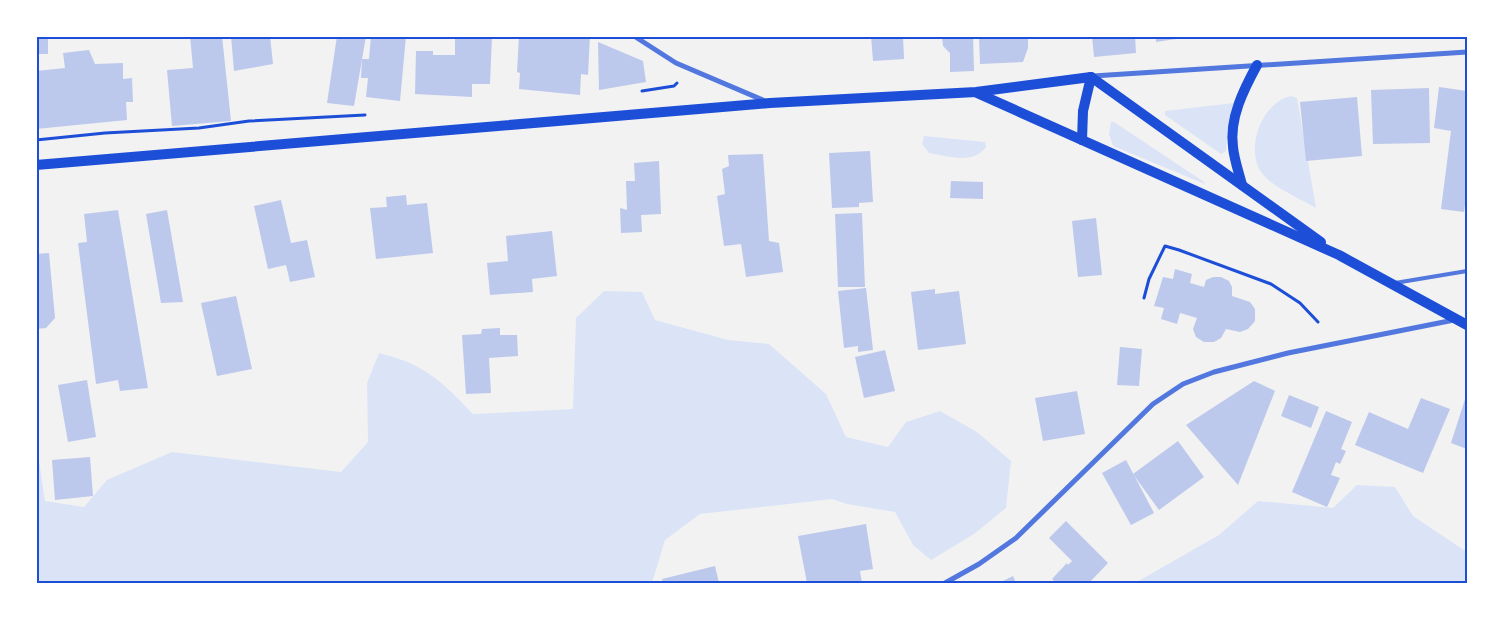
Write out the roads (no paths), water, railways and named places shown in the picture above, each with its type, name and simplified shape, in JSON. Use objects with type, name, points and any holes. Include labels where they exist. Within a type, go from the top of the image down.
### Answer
[{"type":"main road","points":[[1242,185],[1232,146],[1235,119],[1242,93],[1257,65]]},
{"type":"main road","points":[[36,166],[770,103],[976,92],[1091,76],[1339,255]]},
{"type":"main road","points":[[1082,140],[1083,111],[1091,76]]},
{"type":"main road","points":[[976,92],[1339,255],[1467,324]]},
{"type":"street","points":[[634,36],[676,63],[770,103]]},
{"type":"street","points":[[1091,76],[1467,52]]},
{"type":"street","points":[[945,583],[979,564],[1016,538],[1153,404],[1183,384],[1214,372],[1288,353],[1457,319]]},
{"type":"lane","points":[[1391,283],[1467,271]]}]
